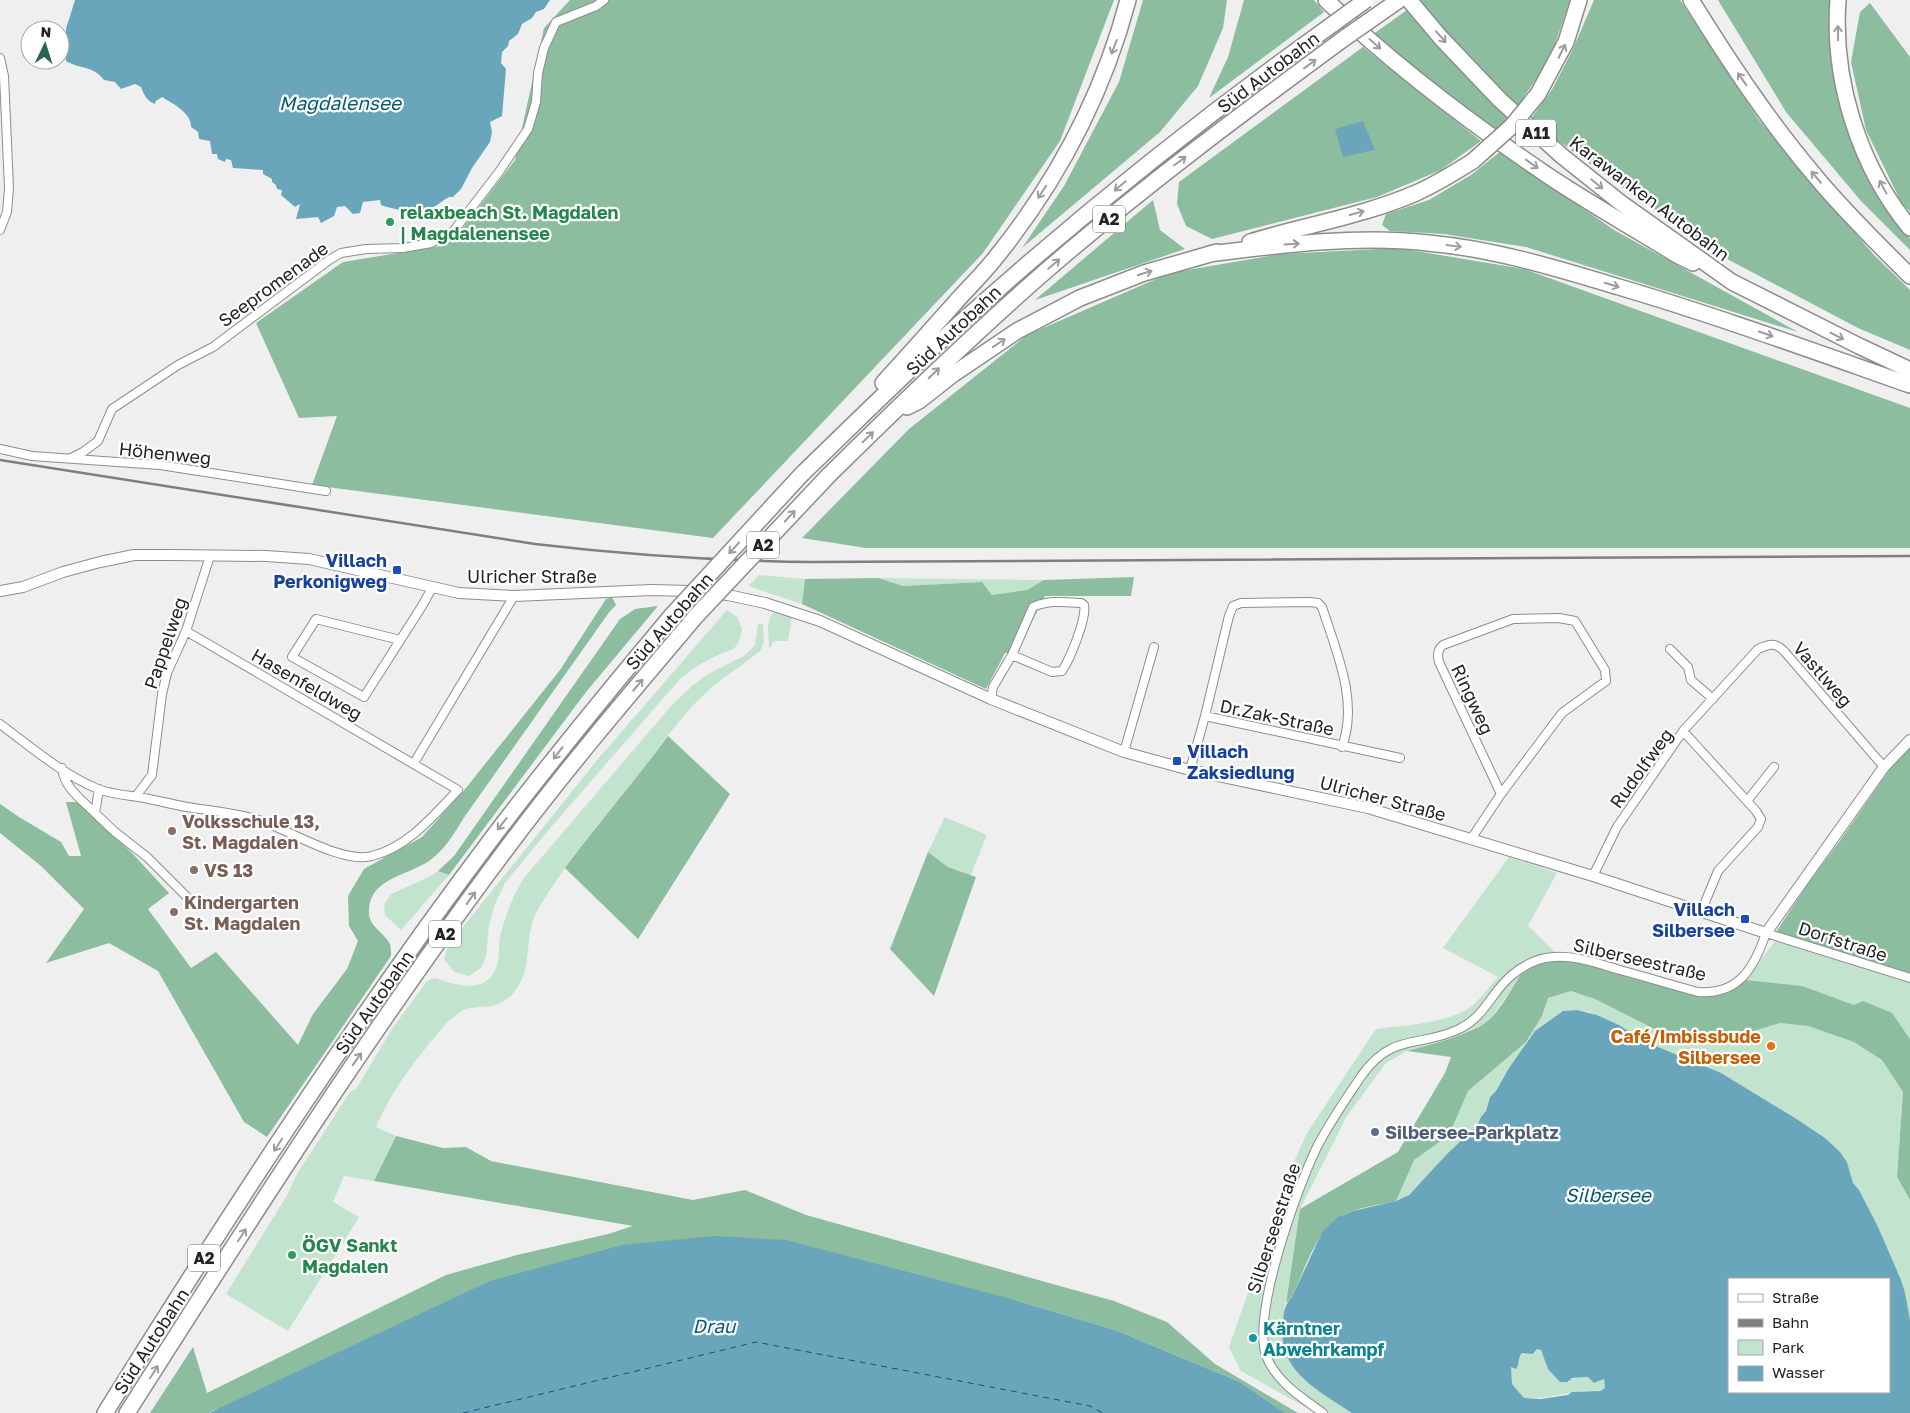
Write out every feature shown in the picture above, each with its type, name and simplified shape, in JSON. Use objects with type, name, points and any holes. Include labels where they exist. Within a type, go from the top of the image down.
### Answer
[{"type":"highway","points":[[863,414],[879,388],[997,256],[1061,163],[1094,100],[1119,34],[1128,0]]},
{"type":"highway","points":[[1326,0],[1386,54],[1460,112],[1547,175],[1676,255],[1732,282]]},
{"type":"highway","name":"Süd Autobahn","points":[[105,1413],[304,1104],[411,948],[490,841],[584,720],[672,615],[802,474],[957,326],[1039,254],[1151,161],[1366,0]]},
{"type":"highway","name":"Süd Autobahn","points":[[127,1413],[330,1100],[425,961],[503,853],[606,722],[697,615],[829,475],[946,362],[1054,264],[1173,167],[1346,37],[1399,0]]},
{"type":"highway","name":"Karawanken Autobahn","points":[[1409,0],[1441,38],[1500,100],[1562,156],[1621,203],[1732,282],[1910,370]]},
{"type":"highway","points":[[886,419],[919,401],[952,375],[1017,331],[1080,298],[1144,273],[1282,232],[1372,208],[1415,193],[1446,178],[1473,161],[1512,126],[1538,94],[1566,42],[1579,0]]},
{"type":"highway","points":[[1691,0],[1740,76],[1816,177],[1864,230],[1910,276]]},
{"type":"highway","points":[[1838,0],[1838,39],[1842,76],[1861,146],[1896,210],[1910,228]]},
{"type":"highway","points":[[1209,254],[1283,245],[1352,240],[1427,242],[1490,251],[1557,268],[1710,314],[1910,385]]},
{"type":"street","name":"Seepromenade","points":[[71,458],[98,441],[112,409],[178,365],[213,347],[329,260],[341,253],[366,249],[403,248],[431,243],[452,233],[499,172],[528,129],[536,102],[538,73],[544,48],[556,22],[596,6],[604,0]]},
{"type":"street","points":[[0,58],[4,76],[9,188],[7,212],[0,230]]},
{"type":"street","name":"Höhenweg","points":[[0,449],[32,456],[160,465],[326,491]]},
{"type":"street","name":"Ulricher Straße","points":[[0,590],[23,586],[63,572],[134,555],[309,559],[459,594],[514,596],[652,590],[728,595],[765,603],[820,621],[991,699],[1124,752],[1190,770],[1368,808],[1593,876],[1766,933]]},
{"type":"street","name":"Pappelweg","points":[[136,796],[152,775],[162,694],[167,674],[186,631],[210,556]]},
{"type":"street","points":[[400,640],[316,619],[292,657],[364,697],[422,606],[432,588]]},
{"type":"street","points":[[414,763],[514,596]]},
{"type":"street","points":[[991,699],[994,687],[1012,655],[1033,607],[1054,602],[1081,603],[1084,605],[1085,612],[1079,632],[1062,671],[1052,672],[1012,655]]},
{"type":"street","name":"Dr.Zak-Straße","points":[[1190,770],[1225,632],[1233,606],[1236,603],[1318,603],[1322,607],[1347,693],[1349,720],[1342,747]]},
{"type":"street","name":"Ringweg","points":[[1471,839],[1501,794],[1562,713],[1606,681],[1605,670],[1575,620],[1560,618],[1513,619],[1440,648],[1439,662],[1501,794]]},
{"type":"street","name":"Hasenfeldweg","points":[[136,796],[231,813],[260,821],[317,846],[360,858],[373,856],[396,846],[429,821],[458,790],[186,631]]},
{"type":"street","name":"Vastlweg","points":[[1683,731],[1758,649],[1774,644],[1780,646],[1884,767]]},
{"type":"street","points":[[1124,752],[1154,648]]},
{"type":"street","points":[[1670,650],[1688,667],[1691,680],[1713,698]]},
{"type":"street","name":"Dr.Zak-Straße","points":[[1205,716],[1400,758]]},
{"type":"street","points":[[0,724],[48,760],[99,790],[136,796]]},
{"type":"street","name":"Rudolfweg","points":[[1593,876],[1617,827],[1683,731],[1761,819],[1758,827],[1718,871],[1702,912]]},
{"type":"street","name":"Silberseestraße","points":[[1323,1413],[1285,1383],[1270,1366],[1262,1338],[1264,1311],[1276,1264],[1302,1182],[1326,1131],[1369,1066],[1384,1052],[1397,1046],[1454,1032],[1473,1022],[1484,1011],[1509,977],[1533,962],[1552,957],[1573,958],[1609,966],[1698,992],[1709,993],[1726,989],[1736,984],[1748,971],[1758,955],[1766,933],[1884,767],[1910,740]]},
{"type":"street","points":[[1747,801],[1774,767]]},
{"type":"street","points":[[62,768],[63,776],[75,794],[115,832],[147,857],[194,904]]},
{"type":"street","points":[[95,813],[99,790]]},
{"type":"street","name":"Dorfstraße","points":[[1766,933],[1910,978]]},
{"type":"green space","points":[[570,0],[1114,0],[1060,141],[983,253],[713,538],[312,485],[337,416],[299,418],[256,323],[343,262],[441,246],[462,229],[515,160],[544,28]]},
{"type":"green space","points":[[1143,0],[1227,0],[1223,28],[1198,86],[1160,132],[1022,248],[1064,186],[1119,82]]},
{"type":"green space","points":[[1244,0],[1314,0],[1324,12],[1209,98],[1228,57]]},
{"type":"green space","points":[[1421,0],[1570,0],[1550,59],[1517,107],[1467,58],[1417,2]]},
{"type":"green space","points":[[1594,0],[1680,0],[1759,120],[1874,255],[1910,290],[1910,350],[1858,328],[1729,260],[1627,191],[1530,120],[1553,88],[1572,51]]},
{"type":"green space","points":[[1718,0],[1832,0],[1829,33],[1842,115],[1877,195],[1910,239],[1910,250],[1861,201],[1786,112]]},
{"type":"green space","points":[[1870,3],[1910,57],[1910,212],[1901,202],[1866,130],[1851,62],[1860,12]]},
{"type":"green space","points":[[1407,10],[1456,65],[1508,118],[1496,130],[1434,86],[1372,35]]},
{"type":"green space","points":[[1363,47],[1481,141],[1441,170],[1377,197],[1212,239],[1186,226],[1177,204],[1179,182]]},
{"type":"green space","points":[[1501,151],[1614,230],[1798,332],[1526,247],[1444,234],[1390,231],[1382,225],[1386,214],[1429,200],[1471,175]]},
{"type":"green space","points":[[1153,200],[1160,230],[1185,249],[1035,300]]},
{"type":"green space","points":[[1398,248],[1524,269],[1910,408],[1910,548],[866,548],[802,538],[909,429],[1027,335],[1170,273],[1280,254]]},
{"type":"green space","points":[[759,575],[805,579],[802,604],[748,586]]},
{"type":"green space","points":[[1134,577],[1131,596],[1045,596],[1016,653],[1005,653],[986,689],[802,604],[805,579],[878,578],[903,586],[982,582],[992,595],[1027,590],[1044,580]]},
{"type":"green space","points":[[878,578],[1044,580],[1027,590],[992,595],[982,582],[903,586]]},
{"type":"green space","points":[[612,597],[616,605],[445,846],[429,861],[383,884],[376,891],[371,899],[369,909],[370,920],[390,944],[391,956],[267,1137],[244,1122],[158,971],[109,943],[46,963],[84,909],[41,866],[0,833],[0,804],[61,842],[69,856],[81,856],[66,802],[79,802],[133,854],[169,893],[148,909],[191,968],[216,952],[298,1045],[313,1014],[347,969],[358,941],[349,926],[348,896],[364,869],[422,837],[466,788],[560,670],[606,599]]},
{"type":"green space","points":[[658,606],[586,692],[449,875],[438,871],[454,856],[620,619],[635,609]]},
{"type":"green space","points":[[727,610],[737,617],[742,629],[739,641],[734,649],[697,666],[680,679],[552,826],[505,883],[495,904],[489,925],[486,956],[481,968],[469,976],[454,972],[444,959],[447,949],[454,938],[598,759]]},
{"type":"green space","points":[[781,612],[792,616],[788,641],[774,641],[769,649],[768,625],[770,618],[773,613]]},
{"type":"green space","points":[[758,624],[763,624],[764,641],[761,650],[716,684],[691,707],[588,838],[538,909],[533,919],[527,962],[521,982],[515,991],[507,999],[494,1006],[467,1009],[456,1015],[440,1031],[402,1080],[376,1127],[396,1136],[374,1181],[344,1176],[333,1202],[359,1217],[288,1331],[226,1294],[286,1197],[297,1174],[350,1092],[356,1089],[392,1029],[427,981],[435,978],[469,986],[485,982],[491,976],[497,964],[504,922],[512,900],[523,879],[671,706],[708,674],[744,656],[755,645]]},
{"type":"green space","points":[[668,736],[730,794],[638,939],[565,868]]},
{"type":"green space","points":[[1910,745],[1910,973],[1776,932],[1807,885],[1892,766]]},
{"type":"green space","points":[[945,817],[987,835],[971,875],[948,867],[928,852]]},
{"type":"green space","points":[[928,852],[948,867],[976,877],[934,996],[890,949]]},
{"type":"green space","points":[[1509,857],[1557,873],[1528,926],[1558,955],[1526,965],[1490,1020],[1464,1034],[1407,1051],[1386,1063],[1347,1116],[1300,1209],[1282,1338],[1302,1378],[1352,1413],[1316,1413],[1241,1371],[1229,1347],[1293,1164],[1307,1133],[1376,1029],[1436,1021],[1459,1013],[1477,1001],[1498,977],[1443,948]]},
{"type":"green space","points":[[438,871],[449,875],[401,930],[385,915],[384,905],[391,894]]},
{"type":"green space","points":[[1776,940],[1910,983],[1910,1039],[1892,1013],[1854,1005],[1837,999],[1745,980]]},
{"type":"green space","points":[[1558,955],[1699,996],[1723,992],[1745,980],[1802,986],[1854,1005],[1863,1001],[1892,1013],[1910,1039],[1910,1200],[1897,1177],[1903,1092],[1882,1060],[1854,1042],[1808,1026],[1780,1023],[1727,1039],[1680,1042],[1595,999],[1571,991],[1548,998],[1542,1016],[1526,1042],[1468,1091],[1449,1135],[1414,1160],[1396,1201],[1354,1210],[1332,1222],[1318,1241],[1292,1297],[1286,1303],[1300,1209],[1398,1152],[1445,1073],[1451,1057],[1407,1051],[1451,1038],[1483,1024],[1499,1008],[1526,965]]},
{"type":"green space","points":[[1571,991],[1595,999],[1680,1042],[1727,1039],[1780,1023],[1808,1026],[1854,1042],[1882,1060],[1903,1092],[1897,1177],[1910,1200],[1910,1320],[1901,1280],[1859,1190],[1853,1183],[1847,1162],[1840,1152],[1825,1138],[1795,1118],[1675,1054],[1646,1042],[1619,1025],[1590,1012],[1577,1010],[1563,1011],[1535,1031],[1509,1068],[1496,1091],[1490,1097],[1486,1111],[1477,1126],[1405,1198],[1351,1211],[1330,1192],[1398,1152],[1440,1082],[1468,1091],[1526,1042],[1542,1016],[1548,998]]},
{"type":"green space","points":[[396,1136],[443,1148],[466,1147],[491,1161],[693,1200],[745,1190],[806,1215],[1114,1301],[1167,1322],[1215,1364],[1298,1413],[1285,1413],[1240,1382],[1115,1330],[1011,1299],[214,1410],[209,1413],[150,1413],[193,1347],[207,1393],[446,1275],[633,1226],[374,1181]]},
{"type":"green space","points":[[1537,1349],[1540,1349],[1544,1358],[1570,1379],[1588,1377],[1594,1383],[1604,1379],[1605,1388],[1595,1391],[1524,1398],[1512,1384],[1511,1367],[1522,1353],[1535,1353]]},
{"type":"water","name":"Magdalensee","points":[[75,0],[550,0],[544,9],[536,12],[532,18],[522,24],[518,34],[509,41],[508,46],[502,52],[501,63],[506,69],[502,116],[490,122],[492,132],[490,142],[472,168],[461,189],[453,197],[449,197],[432,208],[420,211],[406,211],[387,207],[381,205],[380,200],[363,202],[360,213],[353,214],[345,206],[337,207],[334,216],[321,223],[318,217],[296,219],[300,204],[295,207],[281,195],[282,190],[277,189],[272,179],[263,174],[263,170],[233,168],[231,160],[226,159],[225,162],[218,159],[217,154],[212,154],[210,141],[199,139],[198,132],[191,127],[188,117],[181,109],[162,97],[155,104],[146,97],[141,87],[135,84],[121,89],[115,82],[104,80],[96,72],[70,63],[69,20]]},
{"type":"water","points":[[1363,121],[1375,150],[1343,157],[1335,129]]},
{"type":"water","name":"Silbersee","points":[[1577,1010],[1597,1015],[1619,1025],[1646,1042],[1721,1073],[1795,1118],[1825,1138],[1840,1152],[1847,1162],[1853,1183],[1859,1190],[1878,1227],[1905,1293],[1910,1320],[1910,1413],[1352,1413],[1325,1396],[1302,1377],[1286,1353],[1283,1338],[1284,1314],[1286,1305],[1292,1297],[1323,1231],[1338,1217],[1353,1211],[1396,1201],[1409,1195],[1448,1153],[1477,1126],[1486,1111],[1490,1097],[1496,1091],[1509,1068],[1535,1031],[1563,1011]],"holes":[[[1537,1349],[1541,1350],[1548,1369],[1560,1382],[1567,1382],[1572,1378],[1588,1377],[1594,1383],[1604,1379],[1605,1388],[1600,1391],[1572,1392],[1568,1395],[1540,1399],[1524,1398],[1512,1384],[1511,1367],[1516,1369],[1522,1353],[1533,1354]]]},
{"type":"water","name":"Drau","points":[[714,1236],[786,1240],[1011,1299],[1115,1330],[1240,1382],[1285,1413],[209,1413],[490,1281],[622,1245]]},
{"type":"ferry route","points":[[463,1413],[756,1342],[1090,1406],[1103,1413]]},
{"type":"railway","points":[[0,460],[535,544],[709,559],[813,562],[1910,556]]},
{"type":"place","name":"relaxbeach St. Magdalen | Magdalenensee","points":[[390,222]]},
{"type":"place","name":"Villach Perkonigweg","points":[[397,570]]},
{"type":"place","name":"Villach Zaksiedlung","points":[[1177,761]]},
{"type":"place","name":"Volksschule 13, St. Magdalen","points":[[172,831]]},
{"type":"place","name":"VS 13","points":[[194,870]]},
{"type":"place","name":"Kindergarten St. Magdalen","points":[[174,912]]},
{"type":"place","name":"Villach Silbersee","points":[[1745,919]]},
{"type":"place","name":"Café/Imbissbude Silbersee","points":[[1771,1046]]},
{"type":"place","name":"Silbersee-Parkplatz","points":[[1375,1132]]},
{"type":"place","name":"ÖGV Sankt Magdalen","points":[[292,1255]]},
{"type":"place","name":"Kärntner Abwehrkampf","points":[[1253,1338]]}]
